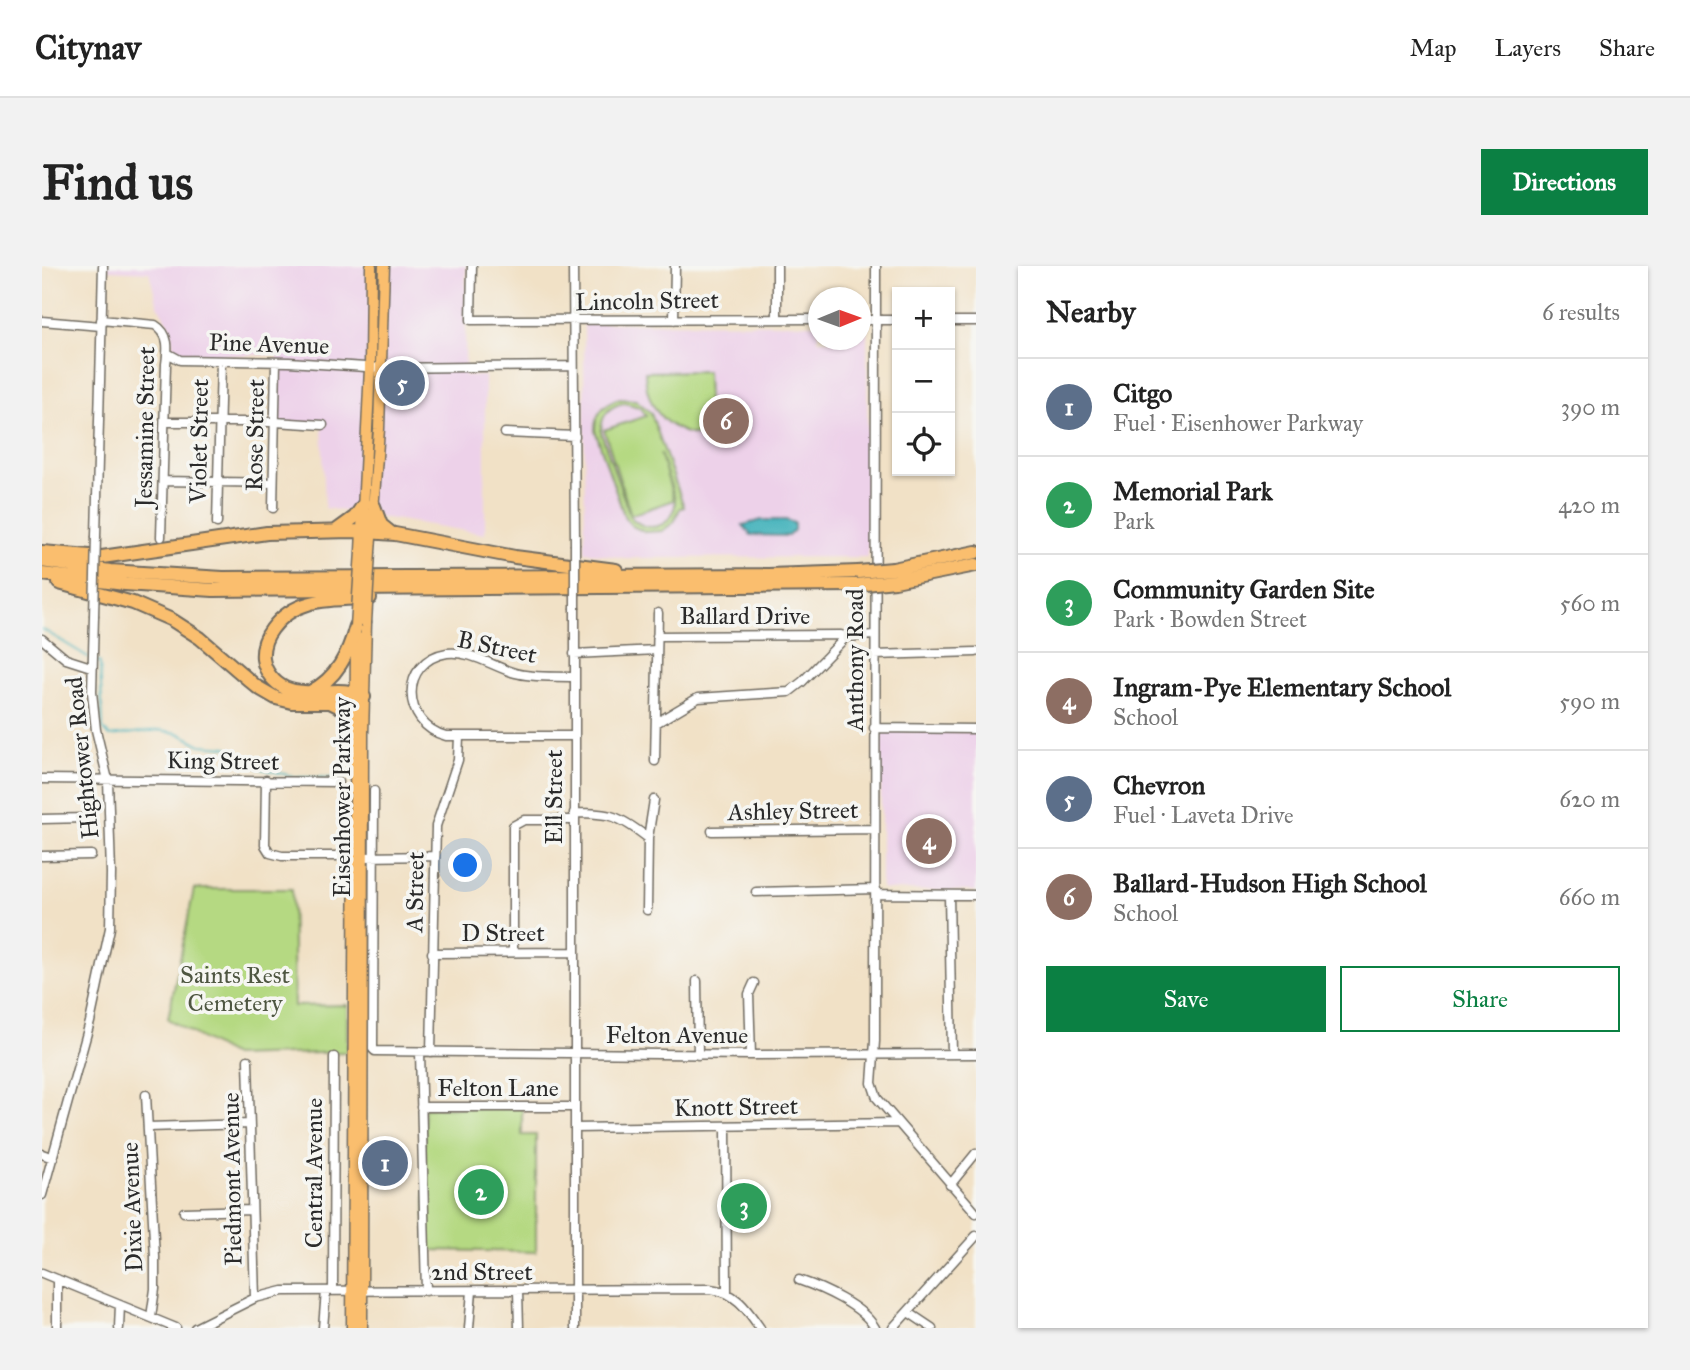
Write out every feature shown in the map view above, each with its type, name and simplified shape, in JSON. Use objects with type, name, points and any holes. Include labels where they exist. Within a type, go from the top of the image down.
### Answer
[{"type":"highway","points":[[335,531],[369,505],[381,525],[395,534]]},
{"type":"highway","points":[[42,552],[102,557],[267,533],[366,532],[395,534],[515,557],[662,576]]},
{"type":"highway","points":[[42,576],[213,590],[457,589],[857,579],[951,571],[975,558]]},
{"type":"highway","points":[[894,575],[975,558]]},
{"type":"highway","points":[[42,561],[110,570],[223,578],[662,576],[857,579]]},
{"type":"highway","points":[[42,576],[133,603],[163,616],[200,638],[257,687],[276,698],[292,702],[328,702],[358,696]]},
{"type":"highway","points":[[358,696],[296,691],[283,687],[272,678],[265,666],[263,650],[267,637],[279,620],[309,602],[404,596],[457,589]]},
{"type":"highway","points":[[310,692],[322,685],[338,669],[361,624]]},
{"type":"highway","points":[[328,702],[344,709],[355,727]]},
{"type":"main road","name":"Eisenhower Parkway","points":[[371,266],[376,368]]},
{"type":"main road","name":"Eisenhower Parkway","points":[[352,1328],[357,1291],[358,696],[384,266]]},
{"type":"main road","name":"Eisenhower Parkway","points":[[358,696],[355,727],[358,856]]},
{"type":"main road","name":"Eisenhower Parkway","points":[[357,1291],[362,1328]]},
{"type":"street","name":"Hightower Road","points":[[42,1195],[90,1023],[110,928],[108,780],[96,730],[92,667],[103,266]]},
{"type":"street","name":"Lincoln Street","points":[[471,266],[471,320],[808,319]]},
{"type":"street","name":"Ell Street","points":[[573,266],[575,1328]]},
{"type":"street","points":[[674,320],[675,266]]},
{"type":"street","points":[[776,266],[777,318]]},
{"type":"street","name":"Anthony Road","points":[[876,266],[876,892],[873,1090],[976,1213]]},
{"type":"street","points":[[871,320],[892,320]]},
{"type":"street","points":[[42,321],[101,323]]},
{"type":"street","points":[[955,321],[976,321]]},
{"type":"street","name":"Jessamine Street","points":[[101,323],[153,325],[165,334],[169,354],[166,364],[161,537]]},
{"type":"street","name":"Pine Avenue","points":[[169,354],[180,360],[376,368],[573,366]]},
{"type":"street","name":"Violet Street","points":[[217,523],[221,361]]},
{"type":"street","name":"Rose Street","points":[[273,508],[276,362]]},
{"type":"street","points":[[165,422],[323,425]]},
{"type":"street","points":[[505,433],[575,436]]},
{"type":"street","points":[[163,481],[273,483]]},
{"type":"street","points":[[654,761],[658,613]]},
{"type":"street","name":"Ballard Drive","points":[[657,636],[874,635]]},
{"type":"street","points":[[656,723],[698,698],[789,692],[846,637]]},
{"type":"street","points":[[42,639],[66,659],[92,667]]},
{"type":"street","name":"Ballard Drive","points":[[574,654],[657,650]]},
{"type":"street","points":[[874,655],[976,652]]},
{"type":"street","name":"B Street","points":[[573,736],[459,737],[438,734],[424,725],[413,709],[412,686],[419,670],[429,659],[452,653],[472,657],[516,673],[574,677]]},
{"type":"street","points":[[874,728],[976,729]]},
{"type":"street","name":"A Street","points":[[431,1052],[436,826],[459,754],[459,737]]},
{"type":"street","name":"King Street","points":[[42,779],[338,782]]},
{"type":"street","points":[[266,780],[265,845],[270,853],[282,856],[435,856]]},
{"type":"street","points":[[374,790],[374,856]]},
{"type":"street","points":[[647,911],[648,838],[654,800]]},
{"type":"street","points":[[513,952],[513,826],[524,820],[604,813],[621,819],[648,838]]},
{"type":"street","points":[[42,819],[87,818]]},
{"type":"street","name":"Ashley Street","points":[[712,831],[874,829]]},
{"type":"street","points":[[42,856],[91,855]]},
{"type":"street","name":"Felton Avenue","points":[[374,856],[373,1049],[379,1052],[976,1054]]},
{"type":"street","points":[[756,892],[976,895]]},
{"type":"street","points":[[949,895],[951,1054]]},
{"type":"street","name":"D Street","points":[[432,953],[574,952]]},
{"type":"street","points":[[697,981],[698,1055]]},
{"type":"street","points":[[751,1055],[749,994],[754,983]]},
{"type":"street","points":[[420,1052],[426,1291]]},
{"type":"street","name":"Central Avenue","points":[[323,1328],[329,1291],[334,1057]]},
{"type":"street","name":"Piedmont Avenue","points":[[248,1060],[255,1298]]},
{"type":"street","name":"Dixie Avenue","points":[[146,1095],[155,1257],[155,1289],[151,1317]]},
{"type":"street","name":"Felton Lane","points":[[421,1107],[575,1107]]},
{"type":"street","name":"Knott Street","points":[[575,1128],[898,1123]]},
{"type":"street","points":[[148,1127],[249,1124]]},
{"type":"street","points":[[726,1126],[727,1292],[750,1313],[760,1328]]},
{"type":"street","points":[[950,1185],[976,1153]]},
{"type":"street","points":[[42,1154],[53,1158]]},
{"type":"street","points":[[184,1212],[252,1210]]},
{"type":"street","points":[[893,1328],[976,1236]]},
{"type":"street","points":[[42,1273],[176,1328]]},
{"type":"street","points":[[57,1279],[57,1328]]},
{"type":"street","points":[[799,1280],[841,1299],[871,1320],[875,1328]]},
{"type":"street","name":"2nd Street","points":[[195,1328],[275,1291],[713,1289],[727,1292]]},
{"type":"street","points":[[518,1291],[519,1328]]},
{"type":"street","points":[[469,1328],[472,1292]]},
{"type":"street","points":[[119,1328],[120,1305]]},
{"type":"street","points":[[908,1312],[932,1328]]},
{"type":"shaded area","points":[[108,266],[466,266],[465,376],[485,376],[485,534],[325,508],[322,425],[272,425],[278,355],[175,355],[169,324],[158,306],[149,272],[108,270]]},
{"type":"shaded area","points":[[584,323],[808,324],[808,350],[867,350],[868,557],[625,558],[585,552]]},
{"type":"shaded area","points":[[883,731],[976,732],[976,891],[881,888]]},
{"type":"green space","points":[[707,371],[709,436],[695,435],[672,426],[655,409],[646,386],[645,372]]},
{"type":"green space","points":[[636,400],[651,413],[684,507],[680,508],[674,522],[662,531],[645,532],[632,526],[625,518],[595,430],[598,415],[612,401]],"holes":[[[625,403],[639,407],[646,416],[604,430],[631,515],[674,500],[660,453],[675,499],[671,516],[660,526],[644,526],[630,516],[601,432],[604,416],[610,409]]]},
{"type":"green space","name":"Saints Rest Cemetery","points":[[194,889],[292,889],[294,1006],[347,1005],[347,1052],[233,1056],[168,1019]]},
{"type":"green space","points":[[424,1107],[522,1108],[522,1135],[536,1135],[536,1252],[426,1250]]},
{"type":"water","points":[[762,520],[786,520],[794,523],[794,530],[788,536],[751,535],[743,525]]},
{"type":"waterway","points":[[42,629],[88,657]]},
{"type":"waterway","points":[[96,661],[100,663],[103,729],[110,736],[159,730],[178,733],[201,745],[227,747],[258,768],[297,777],[342,778]]},
{"type":"place","name":"Chevron","points":[[402,383]]},
{"type":"place","name":"Ballard-Hudson High School","points":[[726,421]]},
{"type":"place","name":"Ingram-Pye Elementary School","points":[[929,841]]},
{"type":"place","name":"Citgo","points":[[385,1163]]},
{"type":"place","name":"Memorial Park","points":[[481,1192]]},
{"type":"place","name":"Community Garden Site","points":[[744,1206]]}]
